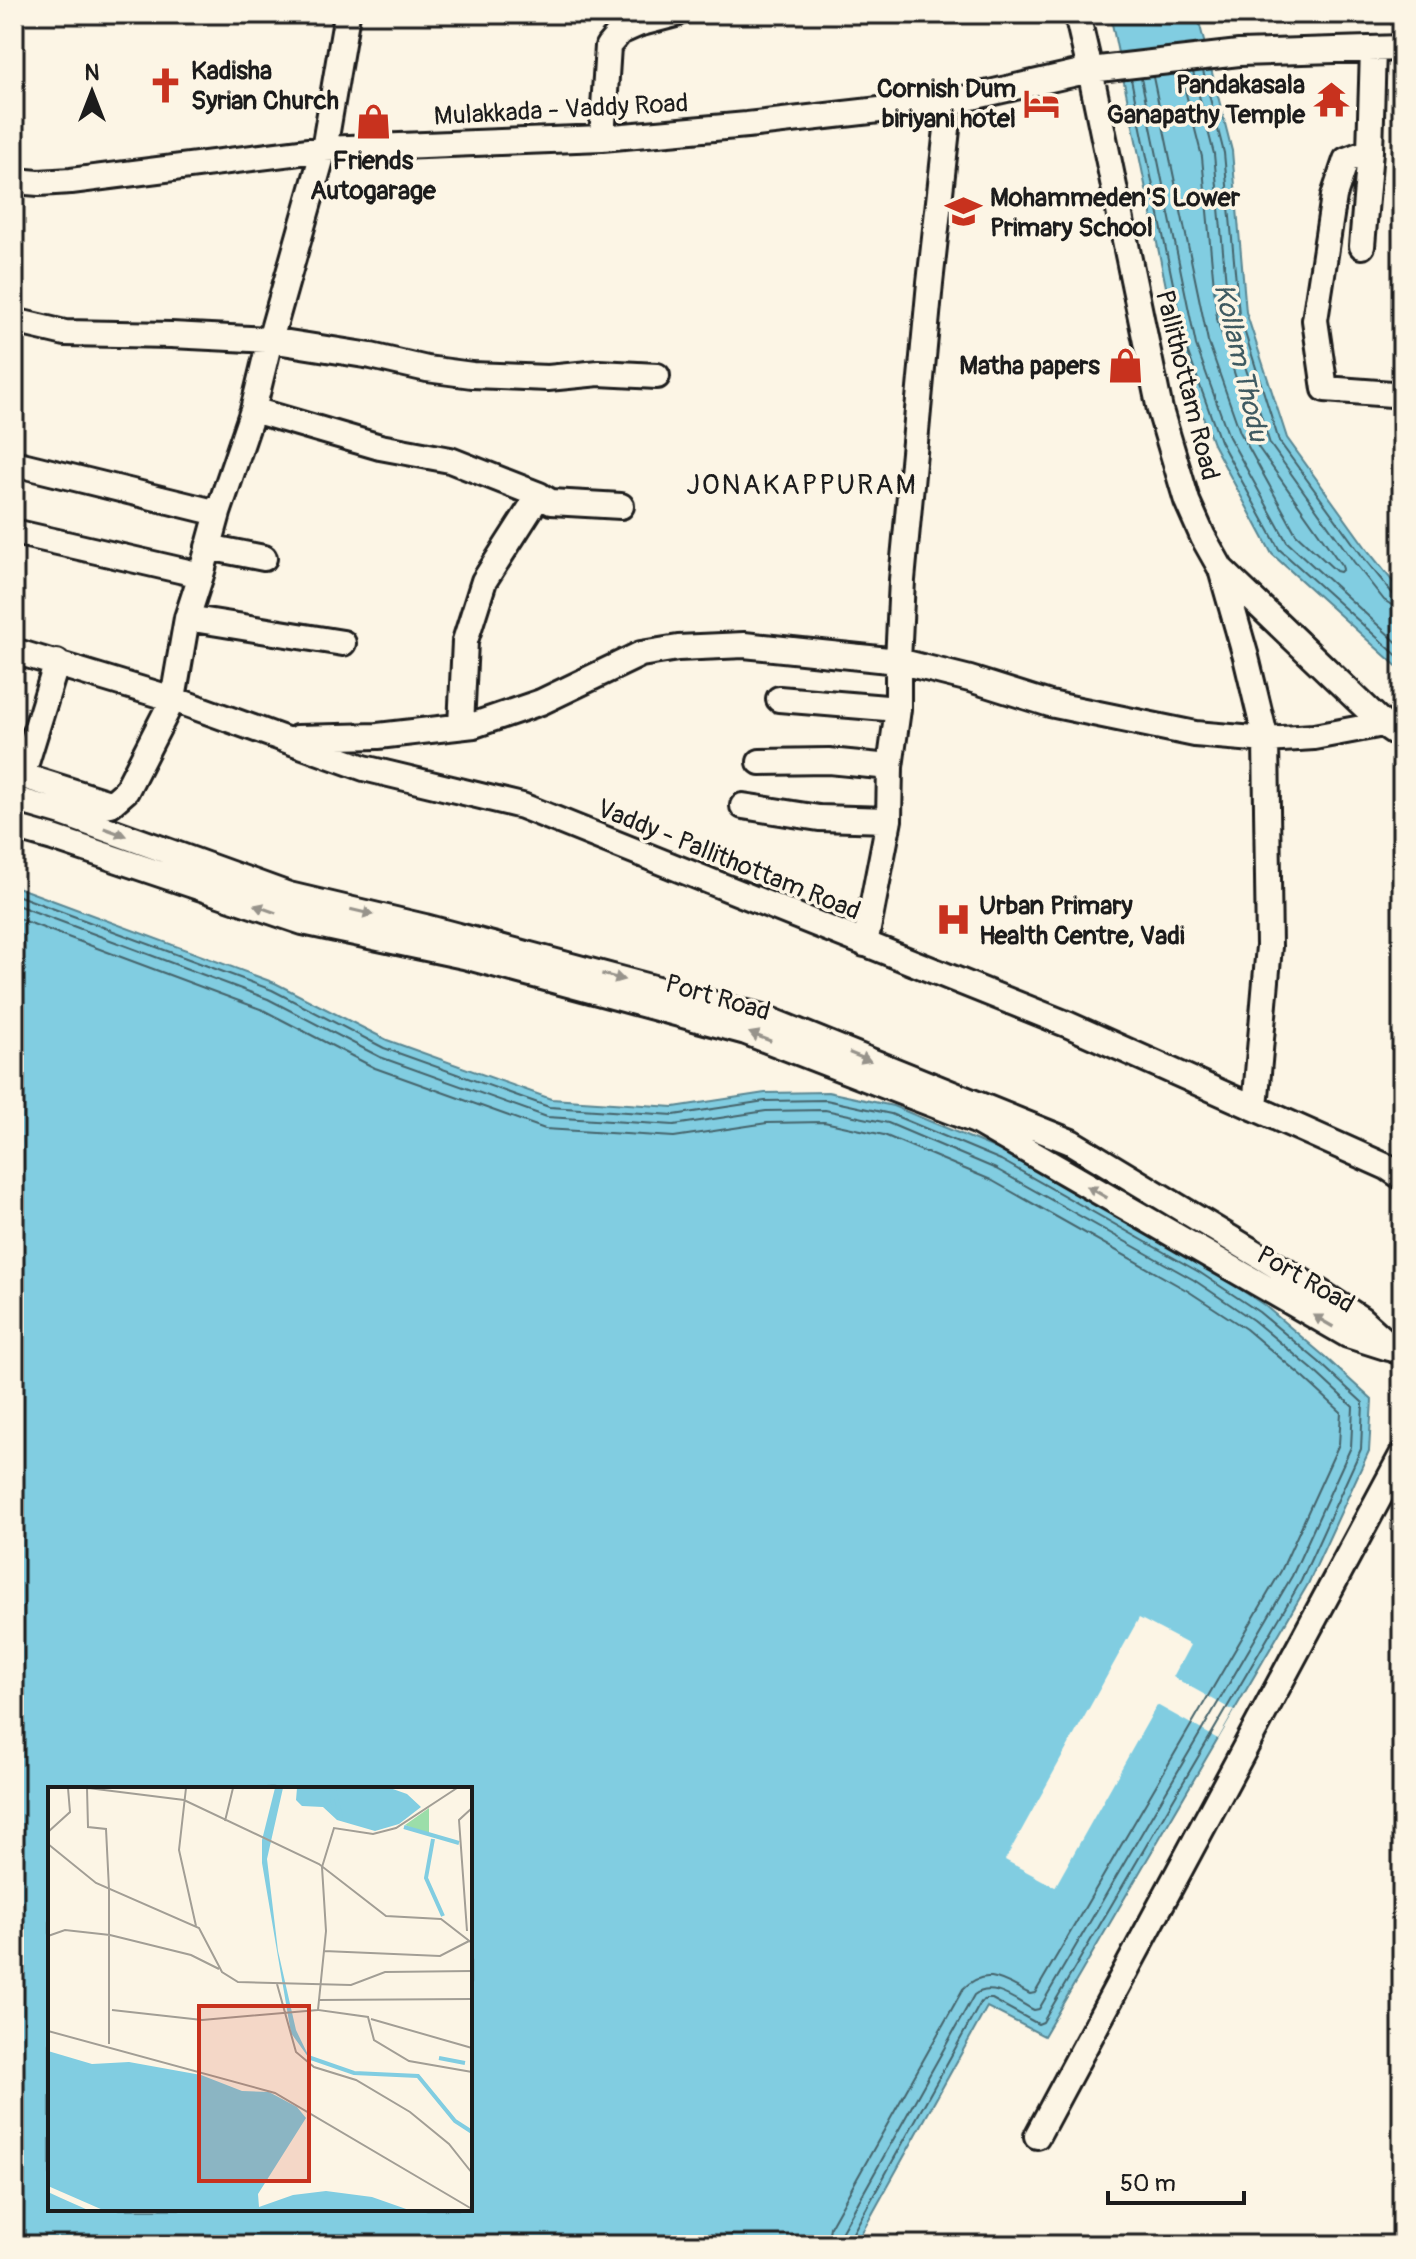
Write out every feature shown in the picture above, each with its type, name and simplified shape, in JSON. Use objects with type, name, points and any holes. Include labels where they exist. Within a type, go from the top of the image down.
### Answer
[{"type":"street","points":[[53,838],[62,813],[111,804],[126,791],[173,699],[187,618],[253,410],[324,149],[347,14]]},
{"type":"street","points":[[602,138],[608,46],[620,32],[676,14]]},
{"type":"street","name":"Pallithottam Road","points":[[1077,14],[1099,68],[1160,410],[1187,501],[1221,569],[1393,730]]},
{"type":"street","name":"Mulakkada - Vaddy Road","points":[[14,181],[71,181],[324,149],[602,138],[747,125],[950,102],[1099,68],[1239,53],[1402,48]]},
{"type":"street","points":[[1362,246],[1370,151],[1373,49]]},
{"type":"street","points":[[865,944],[889,820],[890,767],[898,709],[902,580],[950,102]]},
{"type":"street","points":[[1370,151],[1346,160],[1334,196],[1315,320],[1325,389],[1392,394]]},
{"type":"street","points":[[14,321],[65,333],[270,340],[472,375],[548,378],[599,373],[657,376]]},
{"type":"street","points":[[253,410],[380,447],[450,460],[551,502],[621,506]]},
{"type":"street","points":[[14,463],[218,513]]},
{"type":"street","points":[[461,726],[465,641],[484,581],[539,495]]},
{"type":"street","points":[[14,532],[201,575]]},
{"type":"street","points":[[208,547],[264,558]]},
{"type":"street","points":[[1221,569],[1266,740],[1269,946],[1255,1108]]},
{"type":"street","points":[[187,618],[343,643]]},
{"type":"street","points":[[282,738],[378,736],[474,725],[541,702],[641,654],[678,648],[744,645],[898,661],[1050,704],[1195,734],[1266,740],[1393,730]]},
{"type":"street","name":"Vaddy - Pallithottam Road","points":[[14,651],[173,699],[364,768],[522,806],[1069,1025],[1387,1167],[1402,1177]]},
{"type":"street","points":[[57,662],[18,774],[111,804]]},
{"type":"street","points":[[779,699],[898,709]]},
{"type":"street","points":[[760,762],[829,761],[890,767]]},
{"type":"street","name":"Port Road","points":[[14,799],[62,813],[289,895],[425,927],[762,1017],[1071,1142],[1361,1319],[1398,1352]]},
{"type":"street","points":[[743,806],[819,818],[889,820]]},
{"type":"street","name":"Port Road","points":[[14,827],[303,922],[464,956],[760,1038],[976,1121],[1348,1335],[1398,1352]]},
{"type":"street","points":[[1037,2136],[1402,1455]]},
{"type":"water","name":"Kollam Thodu","points":[[1110,14],[1197,14],[1232,151],[1246,312],[1287,438],[1402,593],[1402,671],[1272,554],[1213,444],[1179,350]]},
{"type":"water","points":[[14,886],[275,983],[387,1040],[551,1099],[674,1107],[765,1093],[828,1092],[893,1106],[1004,1152],[1204,1265],[1264,1305],[1372,1400],[1369,1451],[1308,1584],[1044,2036],[987,2007],[855,2245],[14,2245]]},
{"type":"pier","points":[[1139,1618],[1190,1645],[1173,1677],[1234,1711],[1218,1739],[1157,1705],[1055,1887],[1005,1860]]},
{"type":"place","name":"Kadisha Syrian Church","points":[[165,85]]},
{"type":"place","name":"Pandakasala Ganapathy Temple","points":[[1331,99]]},
{"type":"place","name":"Cornish Dum biriyani hotel","points":[[1042,103]]},
{"type":"place","name":"Friends Autogarage","points":[[373,121]]},
{"type":"place","name":"Mohammeden'S Lower Primary School","points":[[964,212]]},
{"type":"place","name":"Matha papers","points":[[1126,365]]},
{"type":"place","name":"Urban Primary Health Centre, Vadi","points":[[953,920]]},
{"type":"district","name":"JONAKAPPURAM","points":[[802,484]]}]
